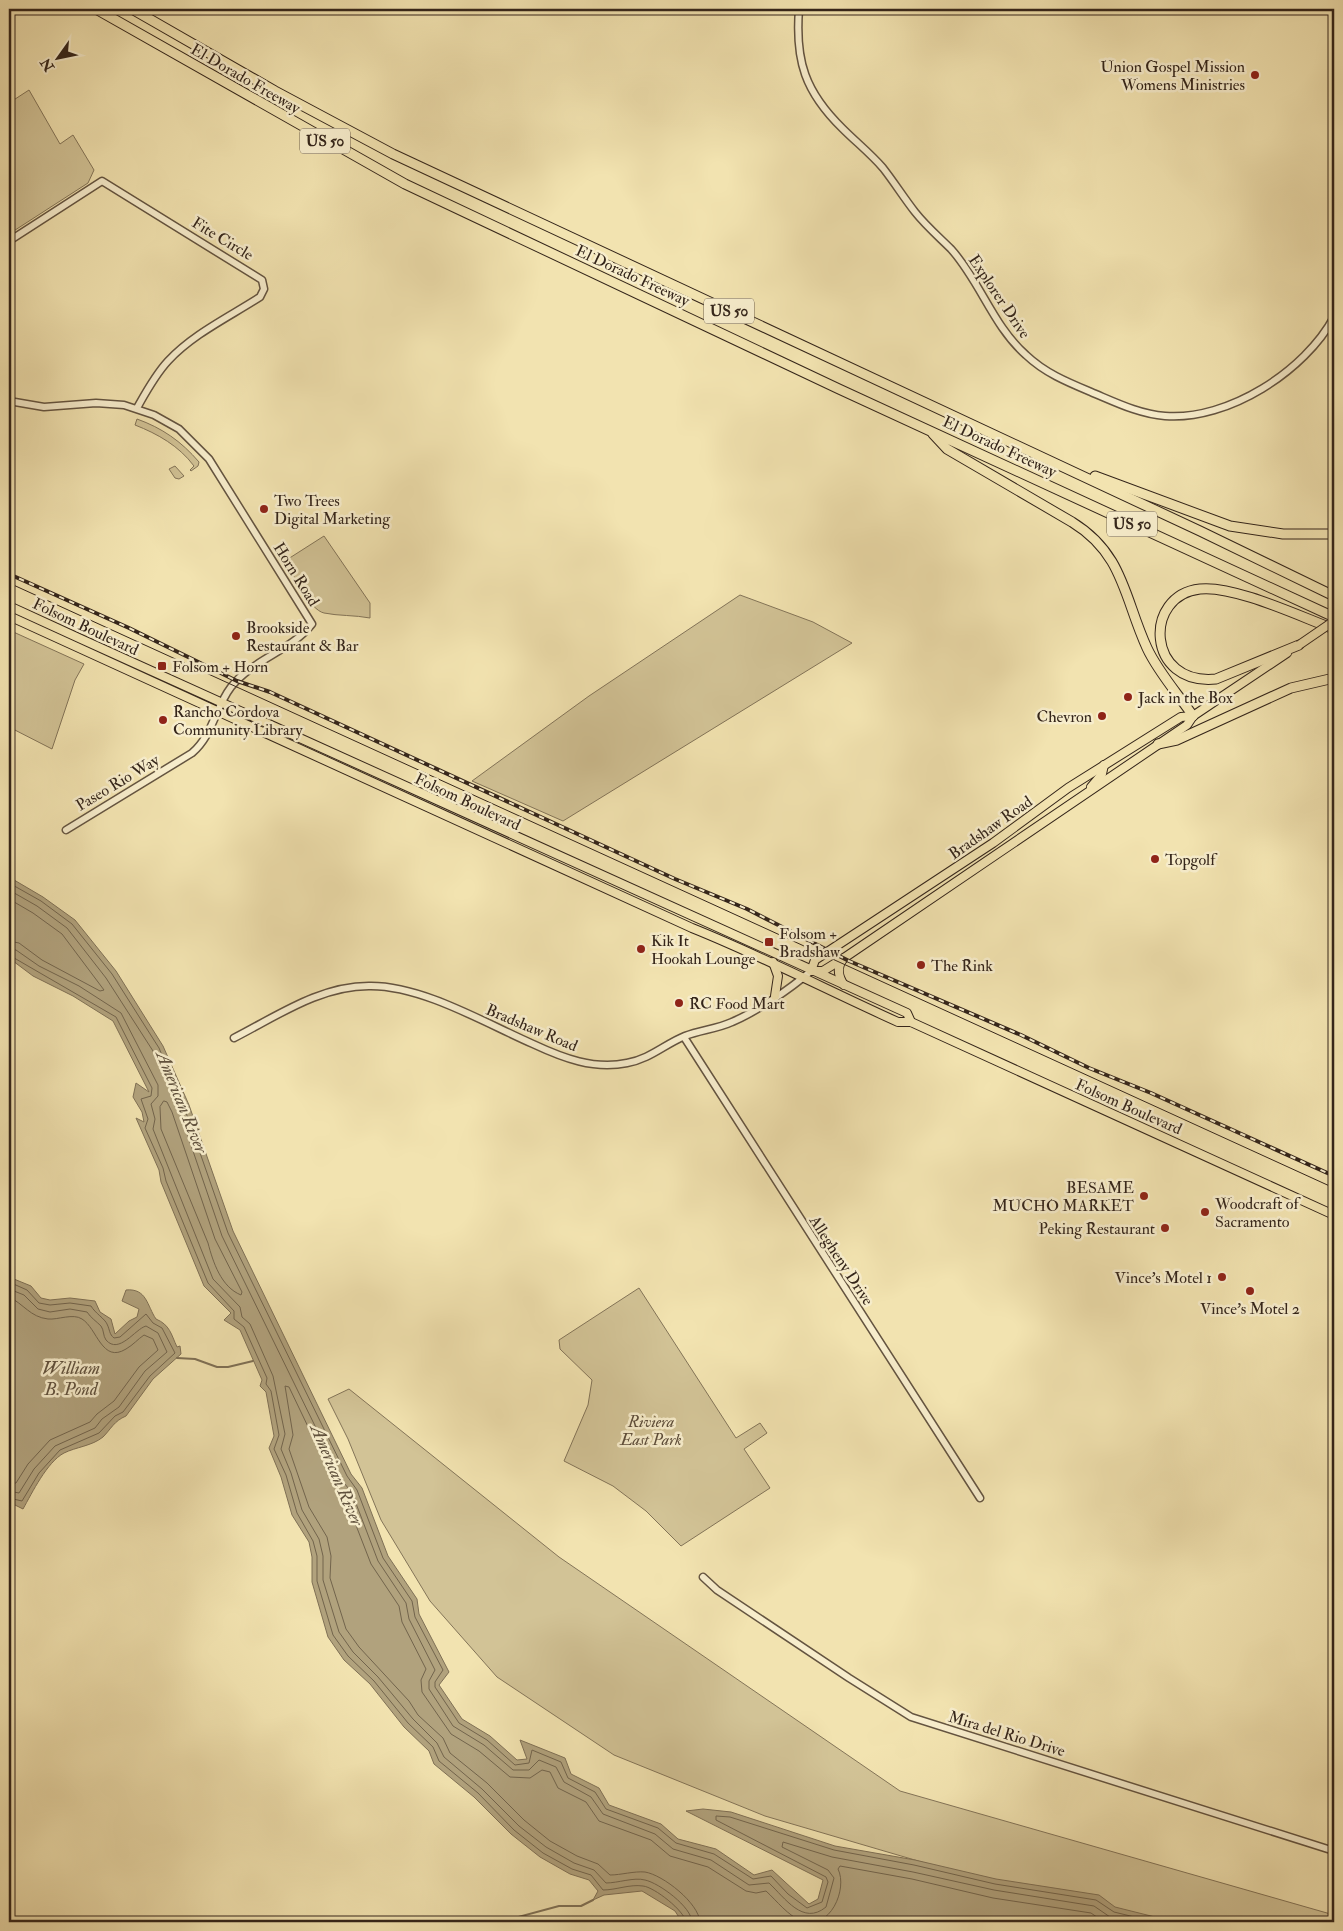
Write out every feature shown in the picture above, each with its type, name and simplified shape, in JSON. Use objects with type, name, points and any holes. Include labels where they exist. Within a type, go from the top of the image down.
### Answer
[{"type":"highway","name":"El Dorado Freeway","points":[[96,9],[405,184],[929,430],[1334,617]]},
{"type":"highway","name":"El Dorado Freeway","points":[[132,9],[275,92],[393,154],[1032,452],[1334,596]]},
{"type":"highway","points":[[929,430],[947,449],[1090,533],[1104,547],[1115,565],[1148,650],[1193,716]]},
{"type":"highway","points":[[1032,452],[1230,526],[1283,534],[1334,534]]},
{"type":"highway","points":[[1295,577],[1334,590]]},
{"type":"highway","points":[[1299,644],[1216,678],[1202,680],[1186,676],[1174,668],[1165,657],[1160,643],[1160,628],[1164,614],[1173,602],[1185,593],[1199,589],[1214,589],[1246,597],[1334,629]]},
{"type":"highway","points":[[1158,744],[1176,740],[1291,688],[1334,678]]},
{"type":"main road","name":"Folsom Boulevard","points":[[9,606],[562,859],[731,932],[811,971],[907,1013],[912,1022]]},
{"type":"main road","points":[[12,618],[20,617],[48,629],[61,630]]},
{"type":"main road","name":"Folsom Boulevard","points":[[12,618],[692,928],[773,962],[802,979],[898,1022],[912,1022],[1334,1215]]},
{"type":"main road","name":"Bradshaw Road","points":[[1193,716],[1181,717],[1068,788],[993,843],[815,960],[811,971],[822,971],[844,958],[1186,725],[1193,716],[1334,621]]},
{"type":"main road","points":[[106,661],[118,660],[147,670]]},
{"type":"main road","points":[[326,762],[330,760],[338,762],[369,776],[374,773]]},
{"type":"main road","points":[[1072,803],[1097,781],[1104,765]]},
{"type":"main road","points":[[844,958],[839,966],[838,975],[844,985]]},
{"type":"main road","points":[[773,962],[778,976],[775,996]]},
{"type":"street","name":"Explorer Drive","points":[[799,9],[797,44],[800,63],[808,83],[825,109],[882,167],[917,214],[960,260],[1011,339],[1025,355],[1050,374],[1138,411],[1165,416],[1199,414],[1235,403],[1293,366],[1316,344],[1334,316]]},
{"type":"street","name":"Fite Circle","points":[[9,240],[102,181],[262,280],[264,289],[260,297],[190,342],[168,361],[150,384],[136,408]]},
{"type":"street","name":"Horn Road","points":[[9,401],[44,407],[110,404],[136,408],[179,429],[205,454],[312,624],[305,633],[250,669],[232,685],[218,712]]},
{"type":"street","name":"Paseo Rio Way","points":[[66,830],[192,753],[203,742],[218,712]]},
{"type":"street","name":"Bradshaw Road","points":[[234,1038],[316,997],[344,988],[369,986],[399,988],[423,995],[556,1054],[595,1065],[615,1065],[637,1061],[659,1052],[684,1036],[731,1023],[802,979],[811,971]]},
{"type":"street","name":"Allegheny Drive","points":[[684,1036],[980,1498]]},
{"type":"street","name":"Mira del Rio Drive","points":[[703,1577],[717,1590],[911,1717],[1334,1851]]},
{"type":"green space","points":[[29,90],[60,144],[73,135],[94,170],[88,183],[9,234],[9,103]]},
{"type":"green space","points":[[137,419],[163,431],[178,442],[199,462],[198,466],[191,471],[194,466],[182,452],[152,432],[135,425]]},
{"type":"green space","points":[[175,466],[184,476],[179,479],[175,478],[169,469]]},
{"type":"green space","points":[[324,536],[370,603],[370,618],[329,614],[319,611],[303,592],[287,564],[288,559]]},
{"type":"green space","points":[[740,595],[813,622],[852,643],[563,821],[472,781],[589,696]]},
{"type":"green space","points":[[9,630],[84,664],[75,680],[52,749],[9,727]]},
{"type":"green space","name":"Riviera East Park","points":[[639,1288],[736,1438],[760,1423],[767,1433],[744,1449],[770,1488],[681,1546],[646,1511],[613,1486],[564,1461],[588,1405],[592,1380],[560,1349],[559,1340]]},
{"type":"green space","points":[[349,1389],[559,1557],[900,1791],[1334,1915],[1334,1922],[1166,1922],[1119,1920],[765,1816],[614,1755],[497,1677],[430,1601],[381,1520],[348,1439],[328,1399]]},
{"type":"water","name":"American River","points":[[9,877],[43,897],[75,920],[116,971],[163,1046],[189,1105],[233,1231],[351,1474],[362,1488],[388,1556],[417,1599],[419,1614],[449,1672],[439,1685],[462,1719],[490,1736],[517,1760],[527,1759],[520,1740],[565,1758],[571,1774],[599,1788],[609,1805],[661,1824],[678,1839],[716,1849],[754,1875],[772,1870],[809,1904],[818,1899],[823,1880],[686,1811],[703,1809],[731,1812],[835,1846],[915,1860],[996,1879],[1099,1895],[1115,1907],[1175,1922],[682,1922],[675,1911],[642,1891],[604,1895],[593,1900],[598,1891],[589,1880],[570,1874],[540,1857],[511,1834],[474,1797],[434,1764],[429,1751],[404,1727],[370,1684],[344,1660],[328,1637],[312,1582],[312,1557],[309,1542],[292,1515],[281,1477],[269,1448],[274,1436],[266,1392],[260,1386],[262,1380],[240,1330],[224,1320],[231,1313],[204,1286],[161,1182],[159,1170],[136,1118],[144,1122],[142,1112],[133,1097],[136,1083],[149,1092],[113,1021],[73,996],[33,976],[9,958]]},
{"type":"water","name":"William B. Pond","points":[[9,1277],[31,1286],[41,1298],[50,1300],[70,1298],[95,1301],[100,1312],[111,1319],[115,1334],[129,1321],[137,1317],[139,1309],[122,1301],[126,1290],[138,1292],[145,1299],[156,1319],[161,1321],[170,1330],[177,1347],[180,1346],[181,1354],[153,1379],[126,1416],[116,1423],[103,1437],[58,1457],[40,1478],[23,1509],[9,1502]]},
{"type":"waterway","points":[[177,1358],[195,1359],[217,1367],[228,1367],[253,1361]]},
{"type":"waterway","points":[[507,1920],[559,1906],[581,1906],[593,1900]]},
{"type":"tram line","points":[[9,583],[1334,1188]]},
{"type":"railway","points":[[9,574],[129,628],[237,681],[270,692],[675,879],[747,909],[849,961],[1021,1035],[1089,1068],[1151,1093],[1334,1176]]},
{"type":"place","name":"Union Gospel Mission Womens Ministries","points":[[1255,75]]},
{"type":"place","name":"Two Trees Digital Marketing","points":[[264,509]]},
{"type":"place","name":"Brookside Restaurant & Bar","points":[[236,636]]},
{"type":"place","name":"Folsom + Horn","points":[[162,666]]},
{"type":"place","name":"Jack in the Box","points":[[1128,697]]},
{"type":"place","name":"Chevron","points":[[1102,716]]},
{"type":"place","name":"Rancho Cordova Community Library","points":[[163,720]]},
{"type":"place","name":"Topgolf","points":[[1155,859]]},
{"type":"place","name":"Folsom + Bradshaw","points":[[769,942]]},
{"type":"place","name":"Kik It Hookah Lounge","points":[[641,949]]},
{"type":"place","name":"The Rink","points":[[921,965]]},
{"type":"place","name":"RC Food Mart","points":[[679,1003]]},
{"type":"place","name":"BESAME MUCHO MARKET","points":[[1144,1196]]},
{"type":"place","name":"Woodcraft of Sacramento","points":[[1205,1212]]},
{"type":"place","name":"Peking Restaurant","points":[[1165,1228]]},
{"type":"place","name":"Vince's Motel 1","points":[[1222,1277]]},
{"type":"place","name":"Vince's Motel 2","points":[[1250,1291]]}]
